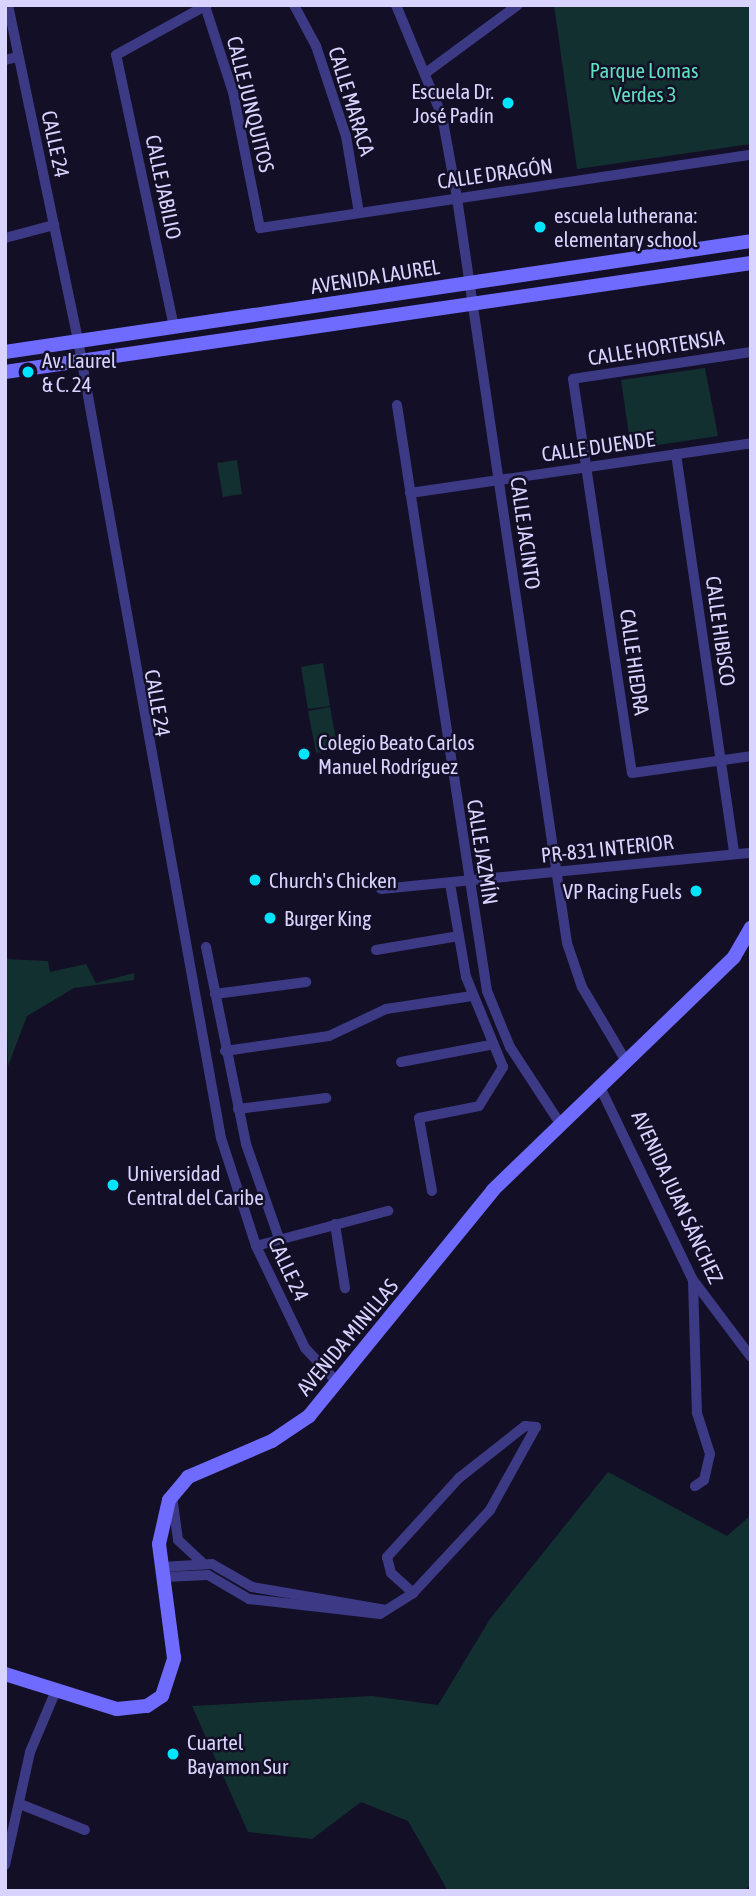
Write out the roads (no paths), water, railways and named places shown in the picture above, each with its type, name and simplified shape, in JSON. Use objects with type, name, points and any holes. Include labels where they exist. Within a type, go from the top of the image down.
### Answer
[{"type":"street","name":"CALLE 24","points":[[8,5],[78,340],[183,946],[220,1138],[256,1246],[305,1348],[337,1382]]},
{"type":"street","name":"CALLE MARACA","points":[[294,5],[316,46],[346,136],[359,213]]},
{"type":"street","name":"CALLE JACINTO","points":[[396,5],[427,72],[457,198],[556,873],[582,987],[626,1061]]},
{"type":"street","points":[[427,72],[518,5]]},
{"type":"street","name":"CALLE JABILIO","points":[[174,327],[116,55],[206,6]]},
{"type":"street","name":"CALLE JUNQUITOS","points":[[206,6],[233,92],[257,212]]},
{"type":"street","points":[[5,60],[17,57]]},
{"type":"street","name":"CALLE DRAGÓN","points":[[257,212],[260,228],[751,155]]},
{"type":"street","points":[[5,238],[54,225]]},
{"type":"street","name":"AVENIDA LAUREL","points":[[5,352],[751,241]]},
{"type":"street","name":"AVENIDA LAUREL","points":[[5,372],[751,263]]},
{"type":"street","name":"CALLE HORTENSIA","points":[[587,467],[573,379],[751,352]]},
{"type":"street","name":"CALLE JAZMÍN","points":[[397,405],[467,882],[487,991],[510,1047],[559,1122]]},
{"type":"street","name":"CALLE DUENDE","points":[[410,493],[751,443]]},
{"type":"street","name":"CALLE HIBISCO","points":[[676,454],[734,855]]},
{"type":"street","name":"CALLE HIEDRA","points":[[587,467],[632,773],[721,760]]},
{"type":"street","points":[[721,760],[751,755]]},
{"type":"street","name":"PR-831 INTERIOR","points":[[382,889],[751,853]]},
{"type":"street","points":[[432,1191],[419,1118],[479,1106],[503,1067],[490,1045],[472,996],[450,883]]},
{"type":"street","name":"AVENIDA MINILLAS","points":[[172,1496],[188,1477],[272,1441],[309,1416],[493,1190],[559,1122],[734,957],[751,928]]},
{"type":"street","points":[[376,950],[459,936]]},
{"type":"street","points":[[206,947],[238,1109],[279,1238]]},
{"type":"street","points":[[215,994],[306,982]]},
{"type":"street","points":[[225,1051],[329,1036],[386,1009],[472,996]]},
{"type":"street","points":[[401,1062],[490,1045]]},
{"type":"street","name":"AVENIDA JUAN SÁNCHEZ","points":[[599,1085],[693,1280],[751,1357]]},
{"type":"street","points":[[238,1109],[326,1098]]},
{"type":"street","points":[[256,1246],[388,1211]]},
{"type":"street","points":[[334,1224],[345,1288]]},
{"type":"street","points":[[693,1280],[697,1413],[710,1454],[704,1480],[695,1486]]},
{"type":"street","points":[[163,1572],[198,1573],[249,1599],[386,1610],[413,1593],[490,1510],[529,1449],[536,1427],[525,1426],[459,1478],[387,1557],[385,1565],[413,1593]]},
{"type":"street","points":[[513,1436],[529,1449]]},
{"type":"street","points":[[172,1496],[178,1540],[204,1563],[252,1587],[386,1610]]},
{"type":"street","points":[[5,1674],[57,1688],[117,1709],[147,1706],[162,1696],[174,1658],[159,1544],[172,1496]]},
{"type":"street","points":[[163,1572],[204,1563]]},
{"type":"street","points":[[5,1865],[30,1752],[57,1688]]},
{"type":"street","points":[[20,1804],[85,1830]]},
{"type":"place","name":"Escuela Dr. José Padín","points":[[508,103]]},
{"type":"place","name":"escuela lutherana: elementary school","points":[[540,227]]},
{"type":"place","name":"Av. Laurel & C. 24","points":[[28,372]]},
{"type":"place","name":"Colegio Beato Carlos Manuel Rodríguez","points":[[304,754]]},
{"type":"place","name":"Church's Chicken","points":[[255,880]]},
{"type":"place","name":"VP Racing Fuels","points":[[696,891]]},
{"type":"place","name":"Burger King","points":[[270,918]]},
{"type":"place","name":"Universidad Central del Caribe","points":[[113,1185]]},
{"type":"place","name":"Cuartel Bayamon Sur","points":[[173,1754]]},
{"type":"park label","name":"Parque Lomas Verdes 3","points":[[644,82]]}]
